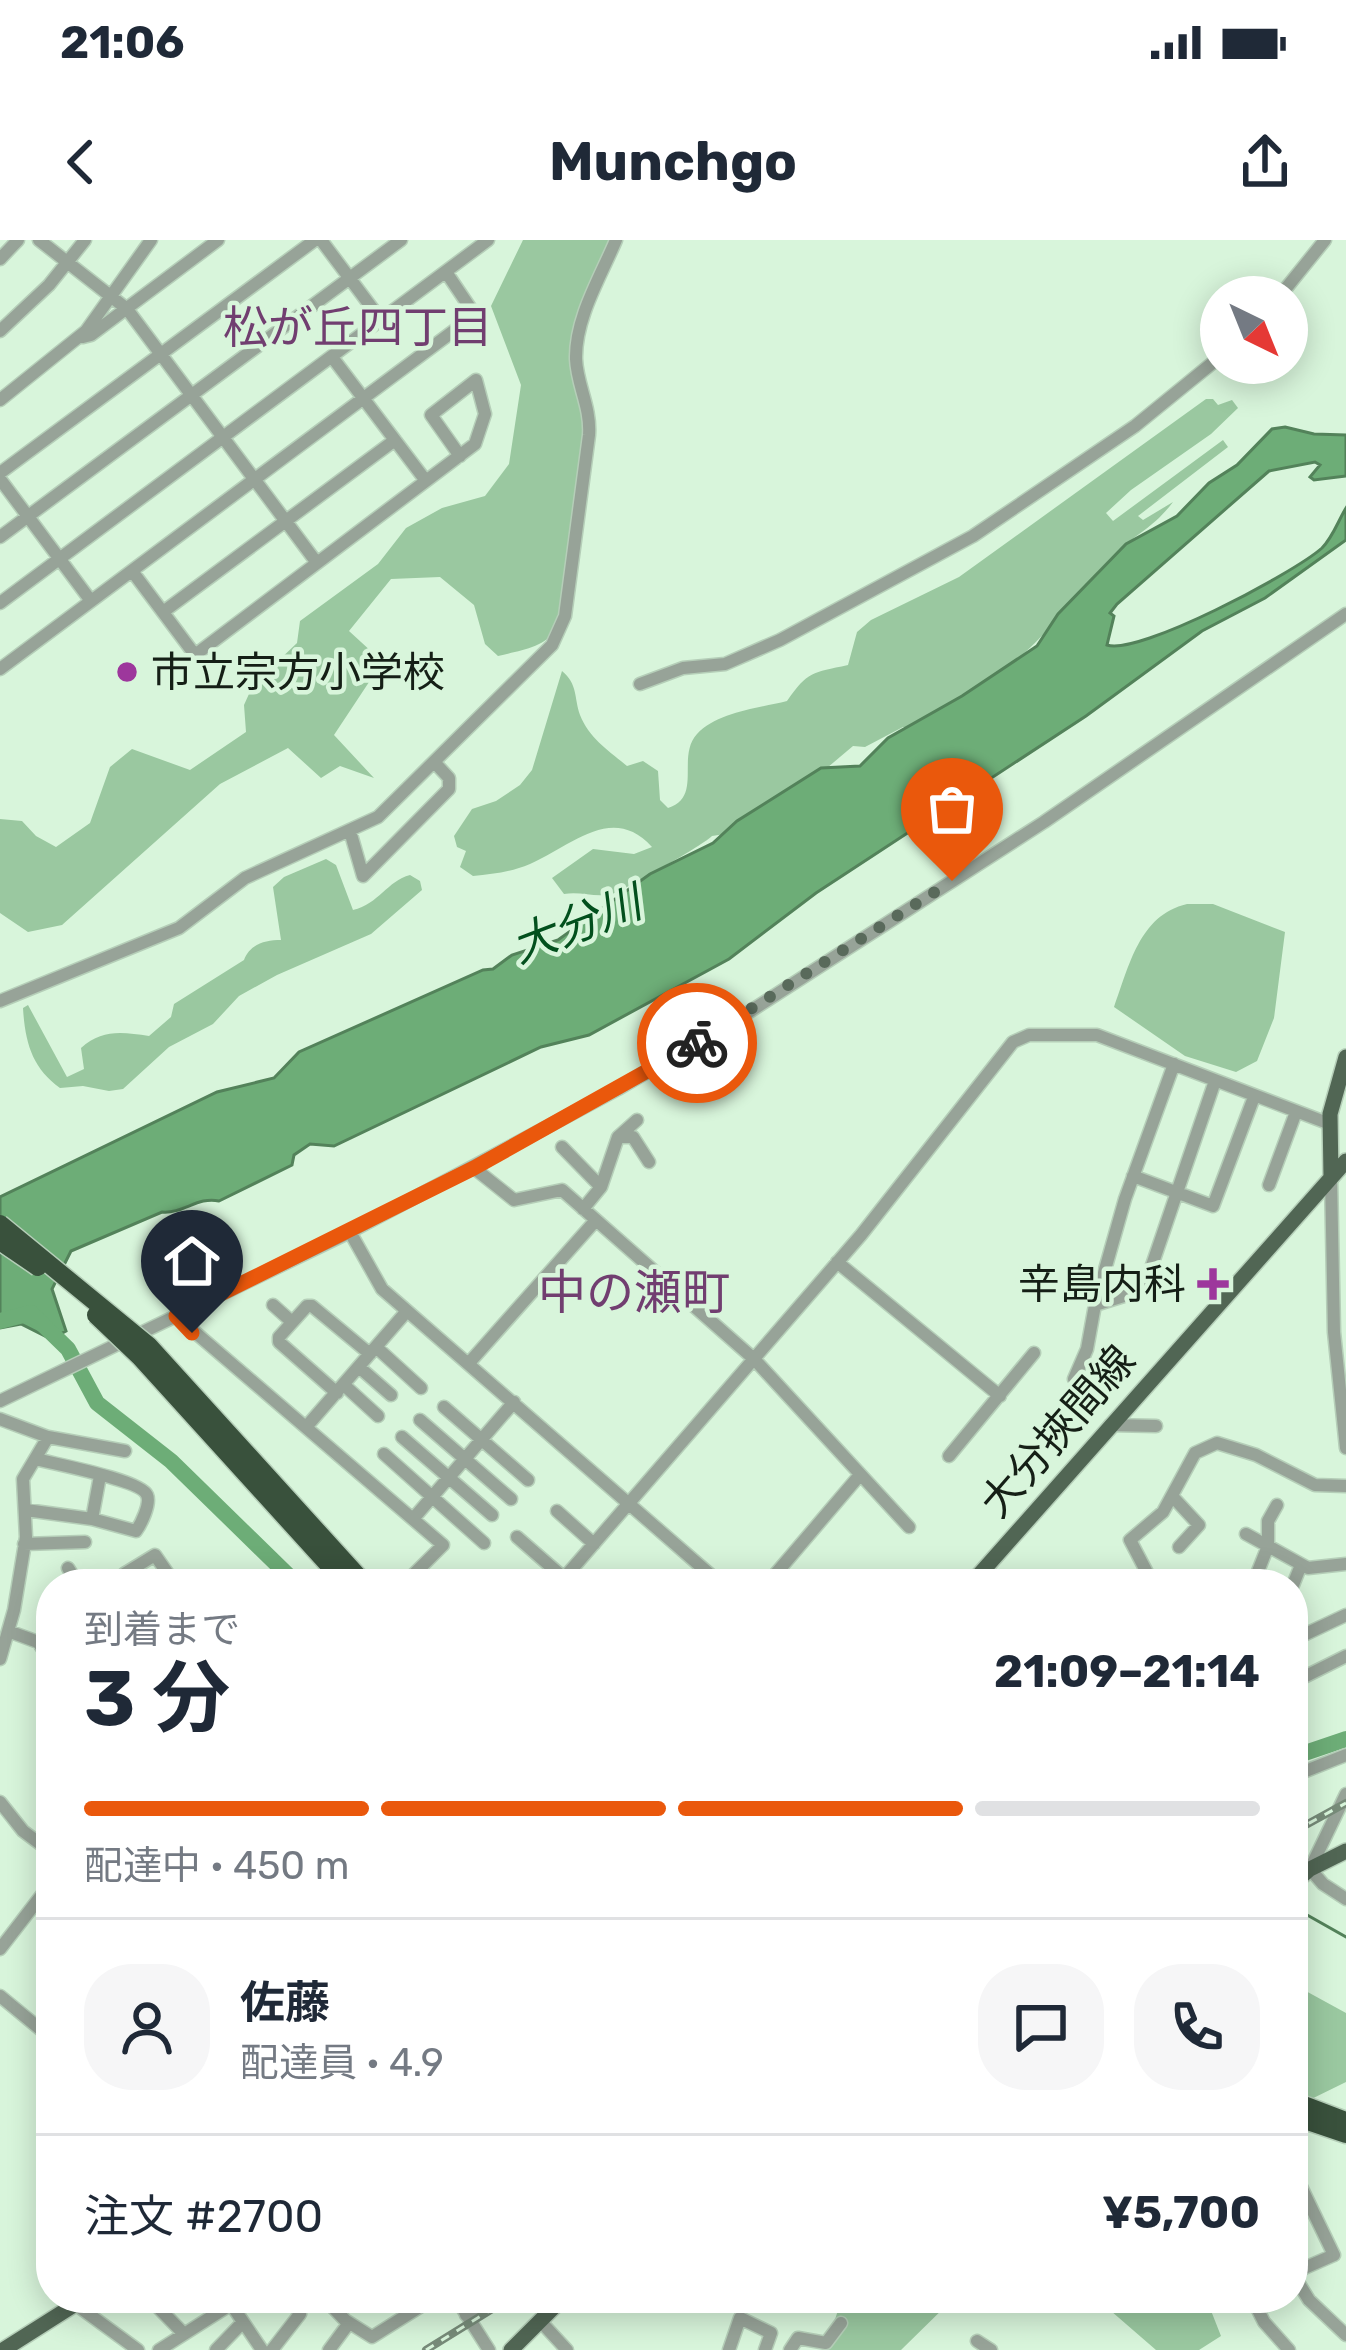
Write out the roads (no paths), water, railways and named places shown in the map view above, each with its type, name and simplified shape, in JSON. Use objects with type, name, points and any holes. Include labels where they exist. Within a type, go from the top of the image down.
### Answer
[{"type":"highway","points":[[0,1224],[149,1346],[351,1569]]},
{"type":"highway","points":[[0,1241],[102,1320],[140,1357],[332,1569]]},
{"type":"highway","points":[[1308,2107],[1346,2121]]},
{"type":"highway","points":[[1308,2121],[1346,2134]]},
{"type":"main road","points":[[1336,1168],[1330,1124],[1346,1057]]},
{"type":"main road","name":"大分挾間線","points":[[984,1569],[1336,1168],[1346,1146]]},
{"type":"main road","points":[[1310,1868],[1346,1851]]},
{"type":"main road","points":[[3,2350],[61,2313]]},
{"type":"main road","points":[[511,2350],[550,2313]]},
{"type":"street","points":[[0,260],[18,240]]},
{"type":"street","points":[[39,240],[127,309],[317,563]]},
{"type":"street","points":[[0,331],[85,240]]},
{"type":"street","points":[[0,400],[78,338],[151,240]]},
{"type":"street","points":[[78,338],[91,335],[218,240]]},
{"type":"street","points":[[91,601],[0,476],[318,240],[381,320]]},
{"type":"street","points":[[0,536],[401,240]]},
{"type":"street","points":[[0,603],[488,240]]},
{"type":"street","points":[[0,1001],[179,928],[245,878],[378,817],[548,650],[560,632],[590,428],[577,368],[578,337],[616,240]]},
{"type":"street","points":[[1296,276],[1325,240]]},
{"type":"street","points":[[0,669],[475,315],[446,272]]},
{"type":"street","points":[[332,357],[426,482]]},
{"type":"street","points":[[640,684],[682,668],[725,664],[934,558],[1135,426],[1200,373]]},
{"type":"street","points":[[132,571],[194,655],[426,482],[476,444],[485,414],[476,380],[431,415],[460,456]]},
{"type":"street","points":[[163,612],[394,440]]},
{"type":"street","points":[[0,1401],[350,1232],[605,1097],[809,974],[1096,787],[1346,614]]},
{"type":"street","points":[[350,831],[363,876],[449,789],[449,778],[436,764]]},
{"type":"street","points":[[574,1569],[837,1262],[1018,1039],[1092,1034],[1330,1124]]},
{"type":"street","points":[[1074,1379],[1087,1349],[1133,1176],[1174,1064]]},
{"type":"street","points":[[1095,1305],[1130,1294],[1147,1280],[1215,1081]]},
{"type":"street","points":[[1133,1176],[1216,1204],[1254,1097]]},
{"type":"street","points":[[1269,1186],[1296,1112]]},
{"type":"street","points":[[583,1209],[601,1186],[618,1137],[637,1120]]},
{"type":"street","points":[[618,1137],[633,1137],[649,1162]]},
{"type":"street","points":[[562,1147],[601,1186]]},
{"type":"street","points":[[474,1168],[511,1199],[558,1189],[583,1209],[754,1359],[909,1527]]},
{"type":"street","points":[[1336,1168],[1346,1448]]},
{"type":"street","points":[[469,1364],[596,1220]]},
{"type":"street","points":[[350,1232],[382,1289],[704,1569]]},
{"type":"street","points":[[837,1262],[1000,1396]]},
{"type":"street","points":[[273,1305],[292,1322]]},
{"type":"street","points":[[378,1416],[279,1342],[307,1306],[422,1388]]},
{"type":"street","points":[[307,1426],[407,1311]]},
{"type":"street","points":[[176,1316],[443,1545],[419,1569]]},
{"type":"street","points":[[949,1456],[1034,1353]]},
{"type":"street","points":[[359,1367],[391,1395]]},
{"type":"street","points":[[413,1519],[514,1402]]},
{"type":"street","points":[[444,1407],[528,1480]]},
{"type":"street","points":[[0,1419],[48,1437],[124,1451]]},
{"type":"street","points":[[420,1420],[511,1499]]},
{"type":"street","points":[[1110,1425],[1156,1426]]},
{"type":"street","points":[[0,1659],[24,1544],[23,1480],[48,1437]]},
{"type":"street","points":[[402,1437],[492,1515]]},
{"type":"street","points":[[1144,1569],[1129,1542],[1157,1519],[1195,1453],[1216,1443],[1256,1455],[1322,1487],[1346,1486]]},
{"type":"street","points":[[384,1454],[484,1543]]},
{"type":"street","points":[[26,1510],[136,1531],[148,1500],[146,1492],[132,1483],[35,1459]]},
{"type":"street","points":[[92,1520],[100,1476]]},
{"type":"street","points":[[779,1569],[859,1476]]},
{"type":"street","points":[[1172,1496],[1199,1525],[1179,1546]]},
{"type":"street","points":[[1259,1569],[1268,1546],[1268,1521],[1277,1505]]},
{"type":"street","points":[[557,1511],[594,1544]]},
{"type":"street","points":[[1246,1534],[1311,1569],[1346,1564]]},
{"type":"street","points":[[517,1537],[550,1569]]},
{"type":"street","points":[[24,1544],[85,1542]]},
{"type":"street","points":[[132,1569],[155,1555],[165,1569]]},
{"type":"street","points":[[1299,1569],[1301,1565]]},
{"type":"street","points":[[1308,1633],[1346,1615]]},
{"type":"street","points":[[8,1631],[36,1641]]},
{"type":"street","points":[[1308,1674],[1346,1656]]},
{"type":"street","points":[[1308,1770],[1346,1755]]},
{"type":"street","points":[[1346,1794],[1310,1868],[1323,1884],[1346,1899]]},
{"type":"street","points":[[1,1806],[36,1841]]},
{"type":"street","points":[[0,1949],[36,1902]]},
{"type":"street","points":[[0,1996],[36,2026]]},
{"type":"street","points":[[1308,2201],[1334,2254],[1308,2266]]},
{"type":"street","points":[[1308,2298],[1346,2335]]},
{"type":"street","points":[[94,2313],[138,2350]]},
{"type":"street","points":[[160,2313],[180,2342]]},
{"type":"street","points":[[159,2350],[180,2342],[214,2313]]},
{"type":"street","points":[[236,2313],[262,2350]]},
{"type":"street","points":[[272,2350],[299,2313]]},
{"type":"street","points":[[341,2313],[375,2336],[411,2313]]},
{"type":"street","points":[[469,2313],[466,2315],[488,2350]]},
{"type":"street","points":[[1260,2313],[1289,2350]]},
{"type":"street","points":[[729,2350],[740,2318],[771,2333],[765,2350]]},
{"type":"street","points":[[216,2350],[243,2322]]},
{"type":"street","points":[[328,2350],[350,2323]]},
{"type":"street","points":[[542,2323],[566,2350]]},
{"type":"street","points":[[790,2350],[798,2338],[826,2343],[841,2323]]},
{"type":"street","points":[[977,2341],[993,2347]]},
{"type":"waterway","points":[[0,1321],[31,1313],[68,1349],[97,1403],[171,1461],[282,1569]]},
{"type":"waterway","points":[[1308,1752],[1346,1739]]},
{"type":"waterway","points":[[1308,1915],[1346,1937]]},
{"type":"railway","points":[[1308,1824],[1346,1803]]},
{"type":"railway","points":[[426,2350],[486,2313]]},
{"type":"place","name":"市立宗方小学校","points":[[127,672]]},
{"type":"place","name":"辛島内科","points":[[1213,1284]]},
{"type":"district","name":"松が丘四丁目","points":[[358,327]]},
{"type":"district","name":"中の瀬町","points":[[634,1292]]},
{"type":"water label","name":"大分川","points":[[576,924]]}]
